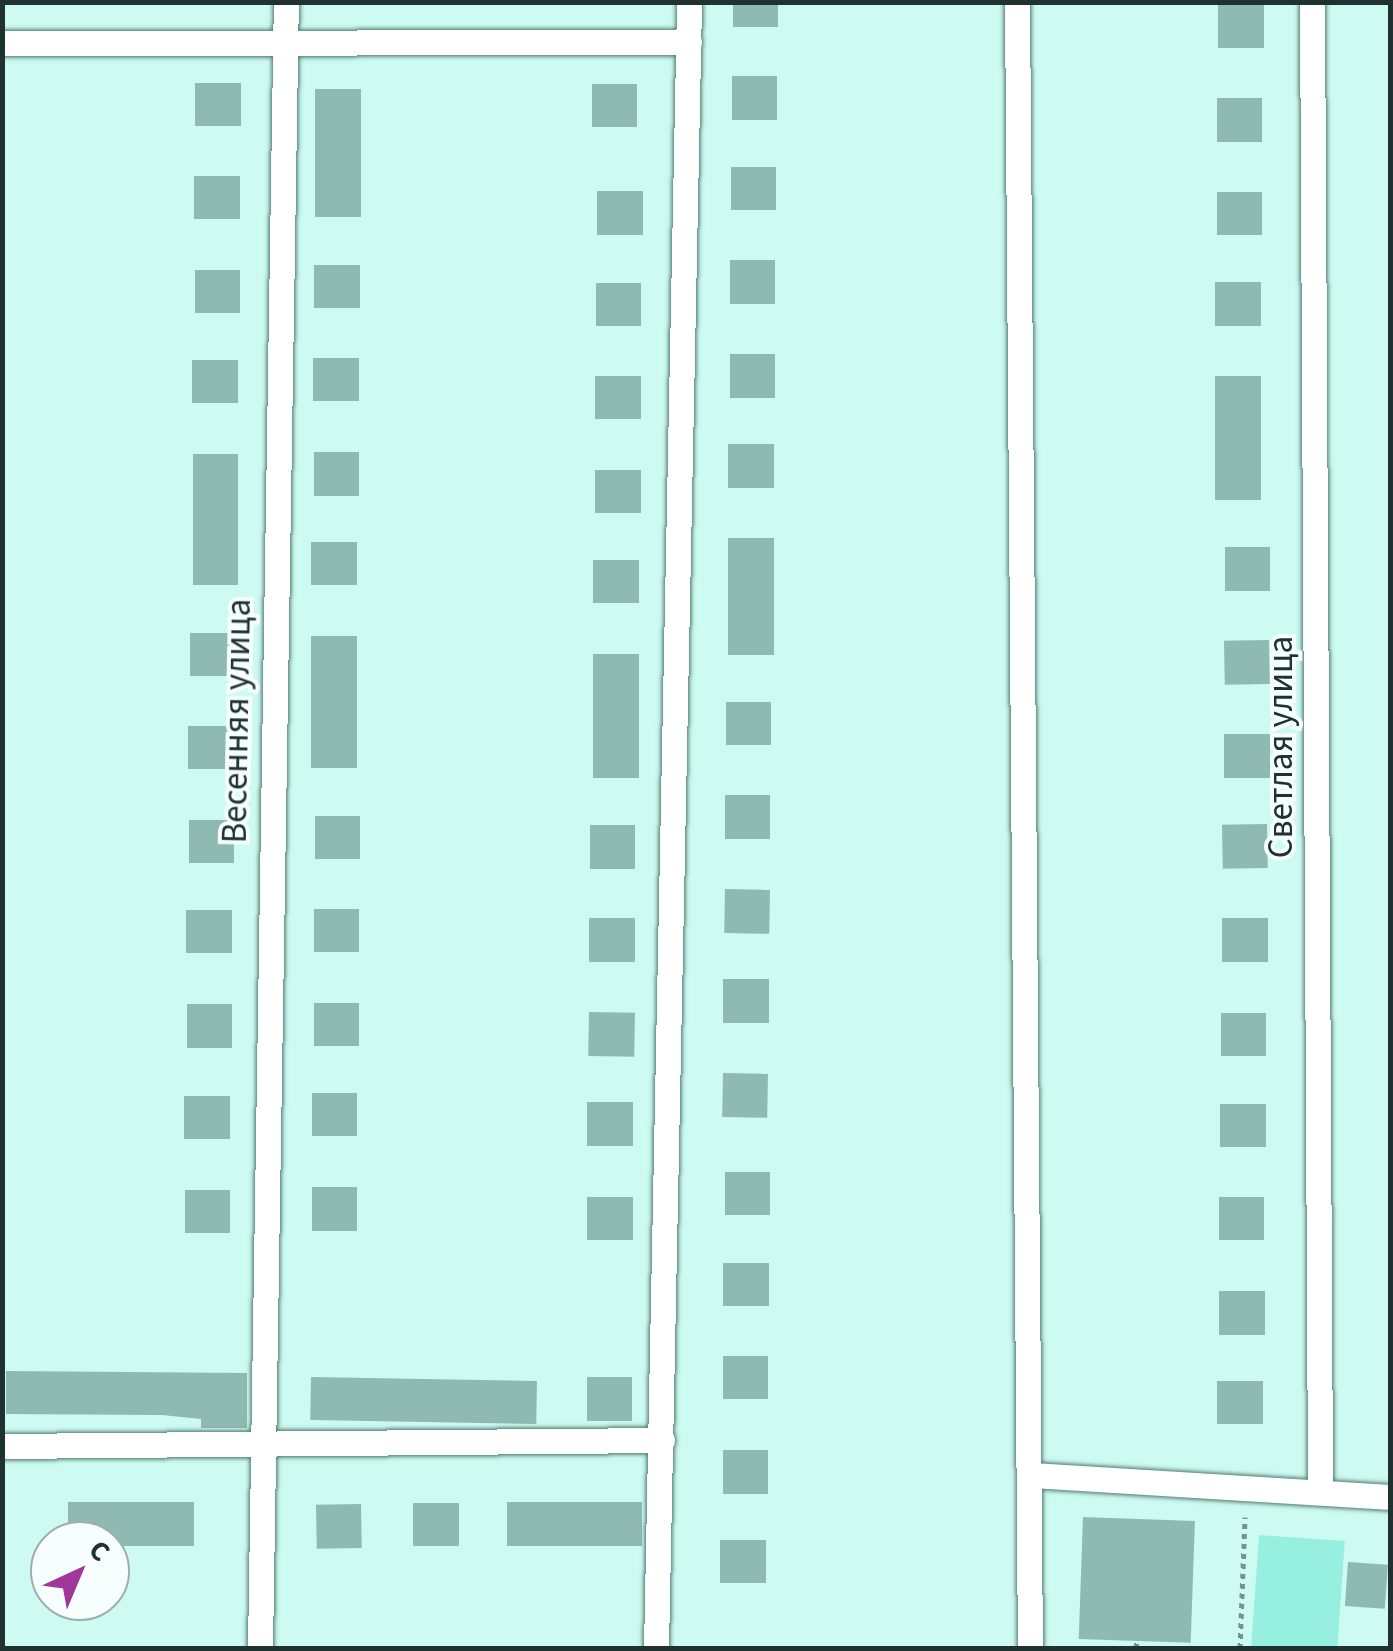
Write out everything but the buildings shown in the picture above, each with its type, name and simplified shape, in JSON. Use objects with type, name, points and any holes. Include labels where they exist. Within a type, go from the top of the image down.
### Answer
[{"type":"street","name":"Весенняя улица","points":[[260,1648],[256,1442],[286,2]]},
{"type":"street","points":[[656,1648],[689,2]]},
{"type":"street","points":[[1017,2],[1032,1475],[1030,1648]]},
{"type":"street","name":"Светлая улица","points":[[1312,2],[1320,1492]]},
{"type":"street","points":[[2,44],[689,42]]},
{"type":"street","points":[[2,1446],[662,1440]]},
{"type":"street","points":[[1032,1475],[1390,1496]]},
{"type":"path","points":[[1240,1648],[1246,1488]]},
{"type":"green space","points":[[1259,1535],[1345,1541],[1337,1648],[1251,1648]]}]
